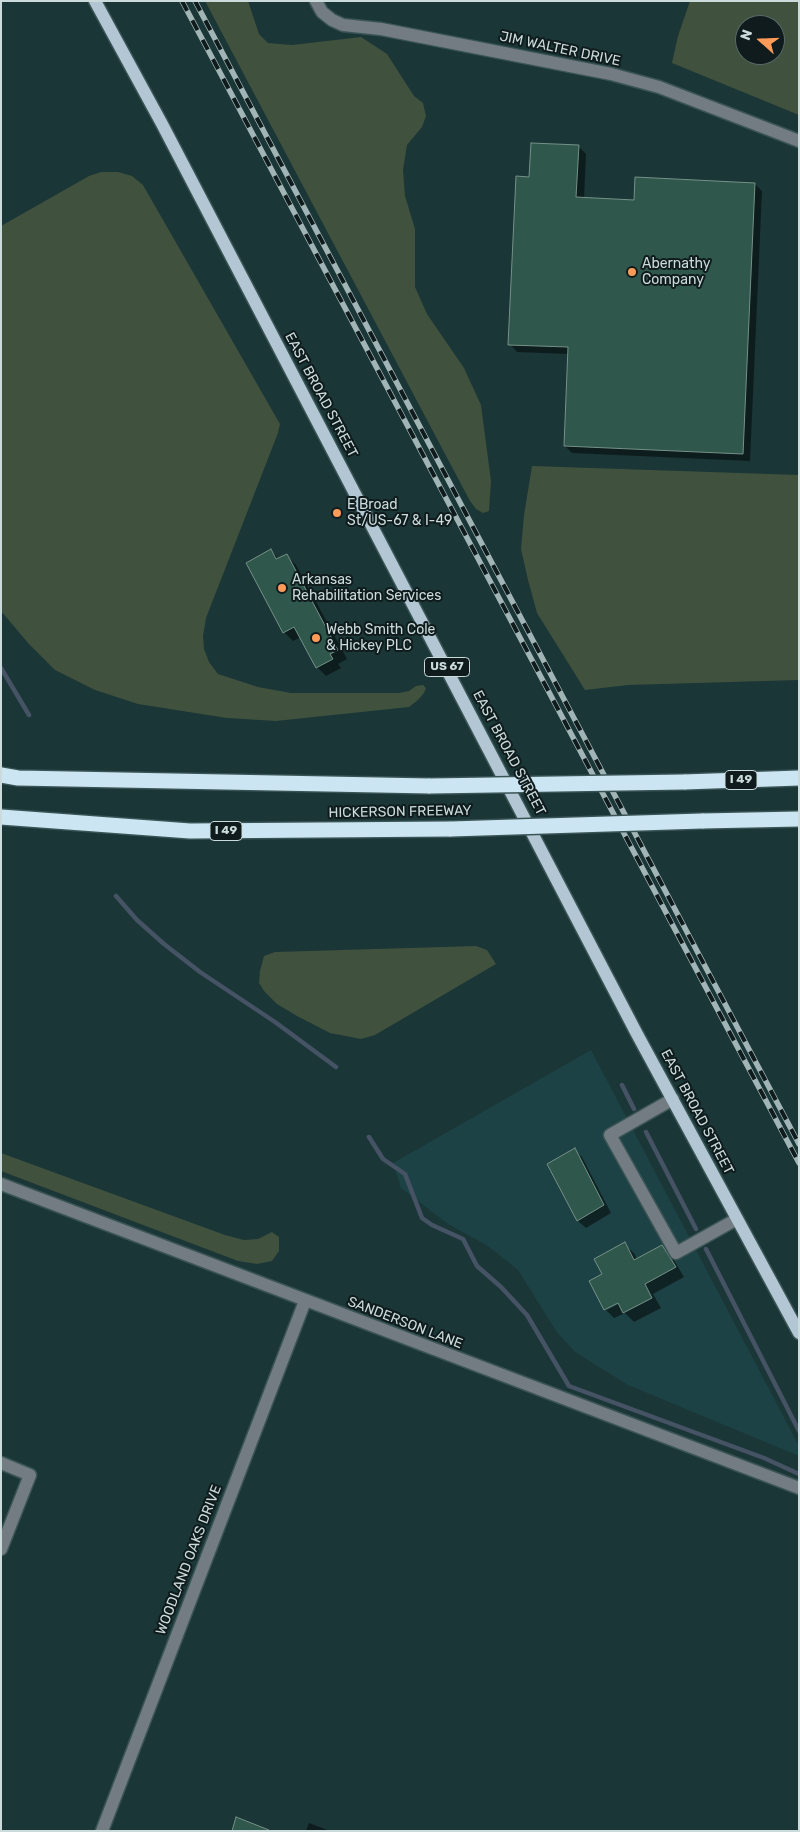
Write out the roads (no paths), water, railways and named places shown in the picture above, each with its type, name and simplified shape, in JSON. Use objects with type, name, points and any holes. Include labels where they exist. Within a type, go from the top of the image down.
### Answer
[{"type":"highway","name":"HICKERSON FREEWAY","points":[[1,775],[18,778],[430,786],[684,782],[799,778]]},
{"type":"highway","name":"HICKERSON FREEWAY","points":[[1,817],[190,831],[451,828],[799,819]]},
{"type":"main road","name":"EAST BROAD STREET","points":[[96,1],[673,1099],[799,1333]]},
{"type":"street","name":"JIM WALTER DRIVE","points":[[316,1],[322,12],[332,20],[343,25],[381,29],[611,74],[659,87],[799,141]]},
{"type":"street","points":[[673,1099],[610,1135],[676,1253],[737,1218]]},
{"type":"street","name":"SANDERSON LANE","points":[[1,1184],[799,1488]]},
{"type":"street","name":"WOODLAND OAKS DRIVE","points":[[102,1831],[305,1301]]},
{"type":"street","points":[[1,1463],[30,1474],[1,1549]]},
{"type":"waterway","points":[[1,668],[29,715]]},
{"type":"waterway","points":[[116,896],[137,920],[200,972],[275,1022],[336,1067]]},
{"type":"waterway","points":[[622,1085],[634,1109]]},
{"type":"waterway","points":[[646,1132],[696,1229]]},
{"type":"waterway","points":[[369,1137],[383,1159],[405,1174],[422,1218],[432,1225],[463,1239],[477,1266],[501,1287],[527,1315],[569,1386],[764,1458],[799,1474]]},
{"type":"waterway","points":[[706,1249],[799,1431]]},
{"type":"railway","points":[[182,1],[799,1163]]},
{"type":"railway","points":[[195,1],[799,1144]]},
{"type":"place","name":"Abernathy Company","points":[[632,272]]},
{"type":"place","name":"E Broad St/US-67 & I-49","points":[[337,513]]},
{"type":"place","name":"Arkansas Rehabilitation Services","points":[[282,588]]},
{"type":"place","name":"Webb Smith Cole & Hickey PLC","points":[[316,638]]}]
